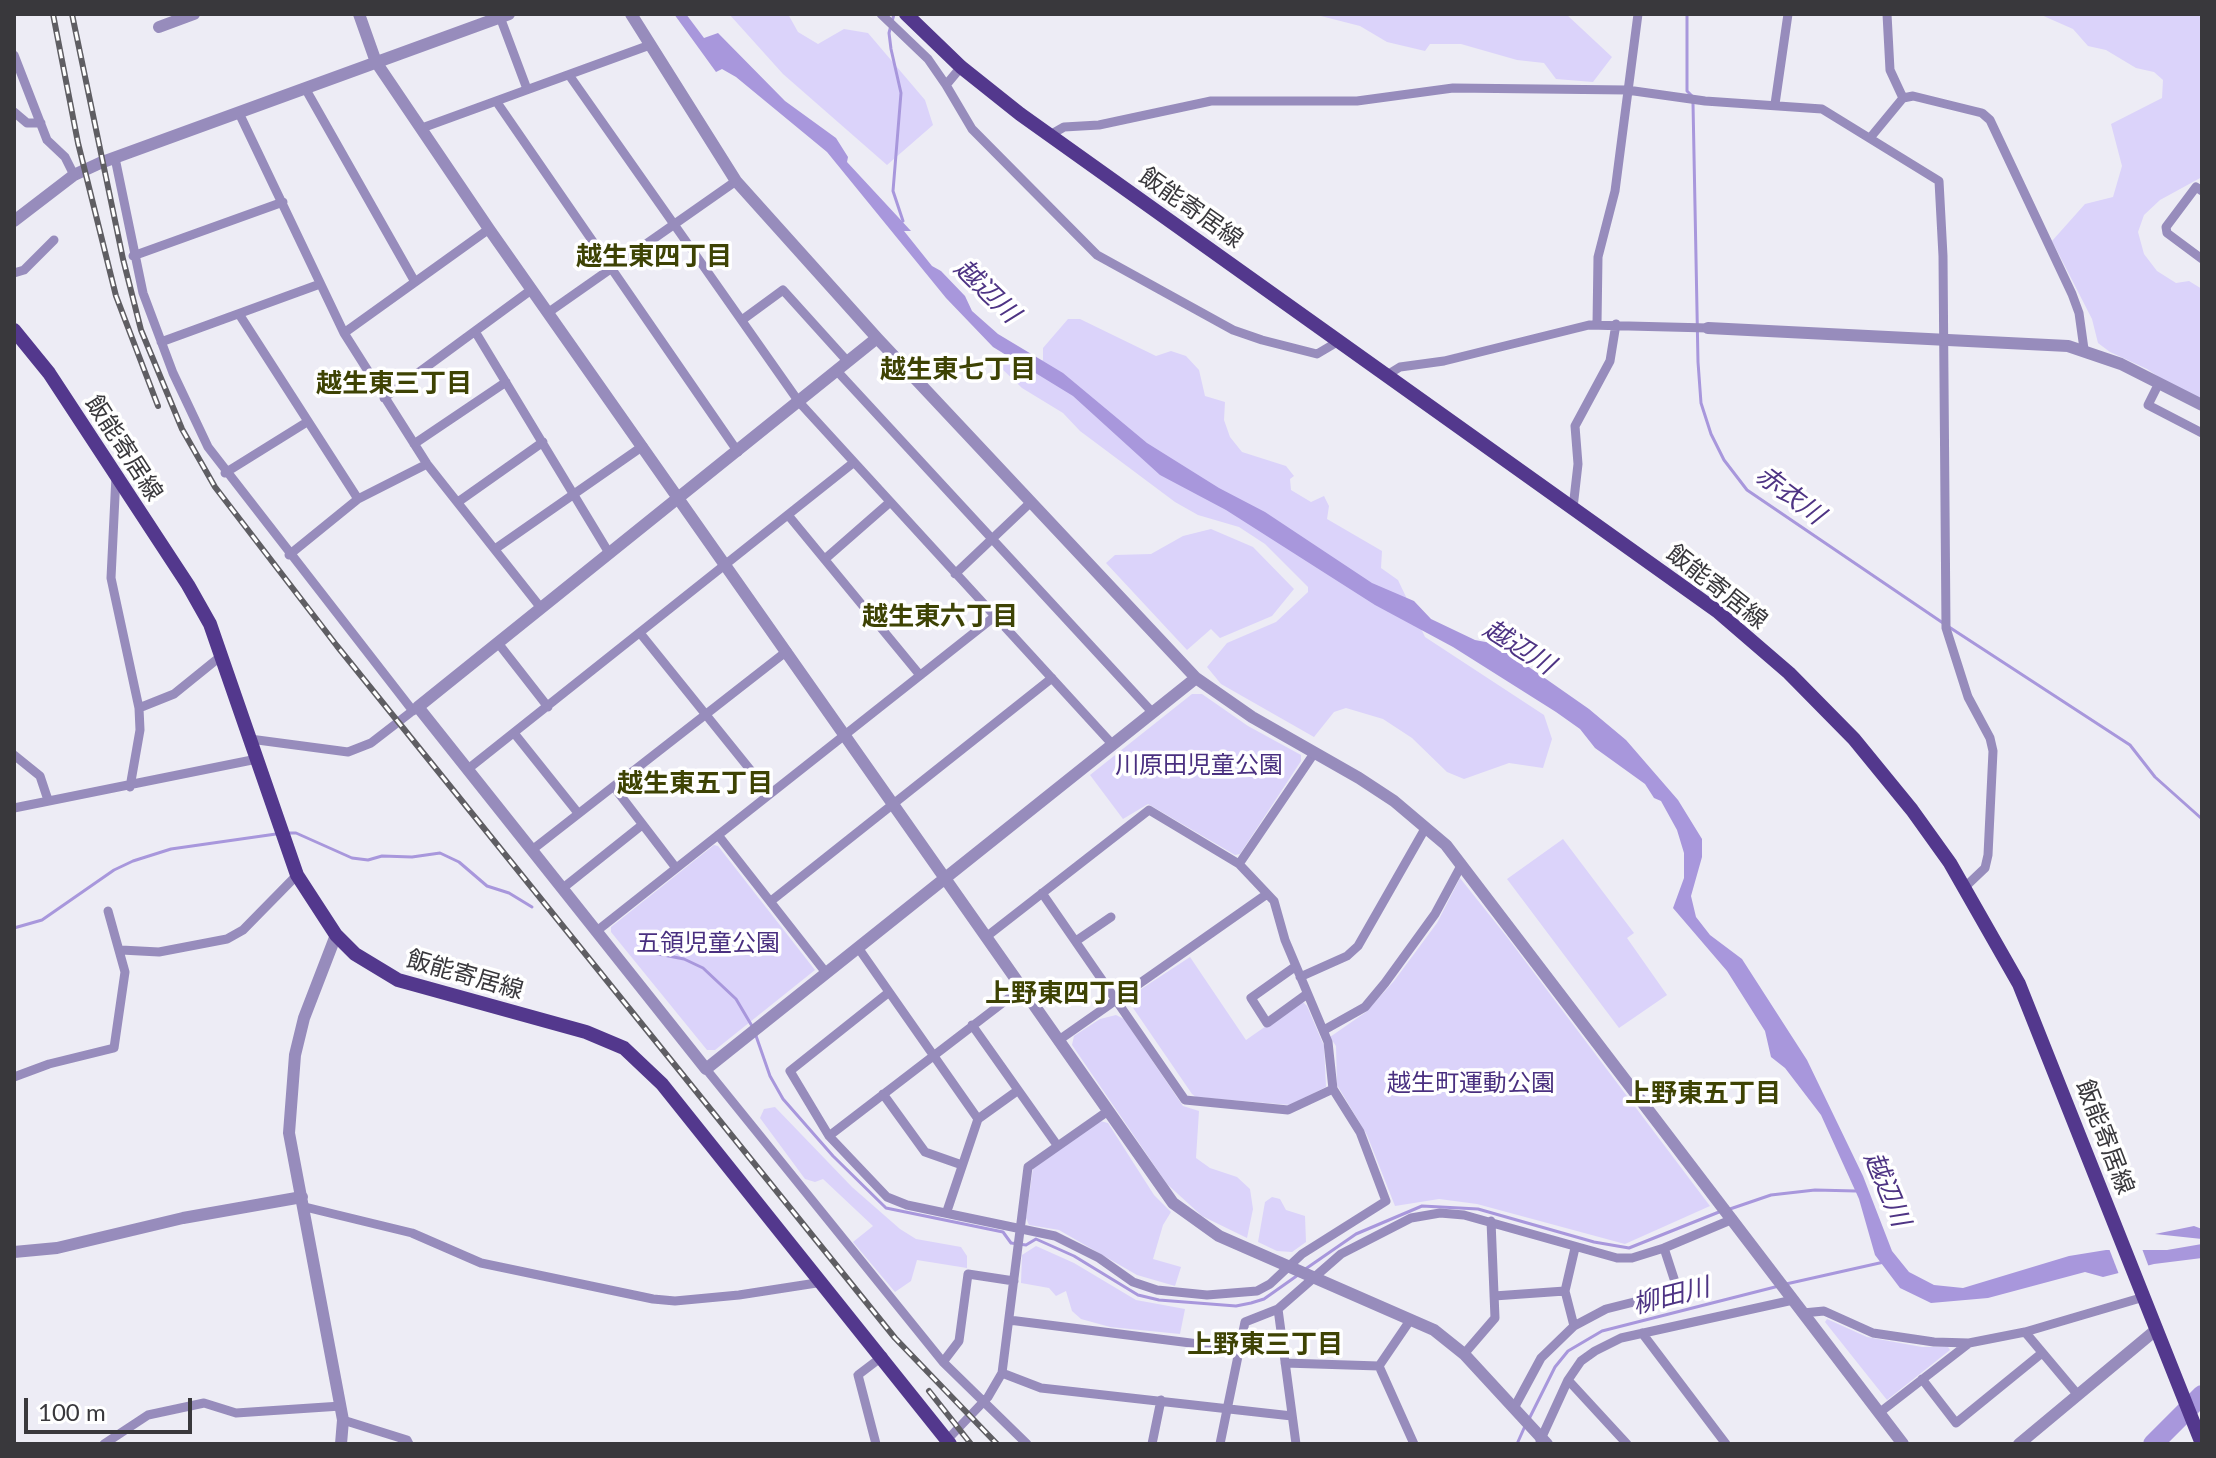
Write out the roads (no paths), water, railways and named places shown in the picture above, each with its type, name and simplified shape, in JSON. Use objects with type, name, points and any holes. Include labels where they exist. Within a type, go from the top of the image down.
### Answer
[{"type":"main road","name":"飯能寄居線","points":[[906,14],[961,67],[1050,135],[1717,611],[1810,693],[1887,778],[1965,887],[2026,999],[2199,1438]]},
{"type":"main road","name":"飯能寄居線","points":[[14,330],[49,373],[188,585],[210,624],[297,875],[314,906],[336,935],[355,954],[398,980],[586,1032],[624,1048],[662,1084],[883,1356],[948,1442]]},
{"type":"street","points":[[159,27],[194,14]]},
{"type":"street","points":[[359,14],[376,62],[531,290],[845,733],[1158,1185],[1191,1219],[1219,1236],[1434,1330],[1464,1354],[1541,1440],[1568,1380],[1581,1361],[1595,1351],[1621,1338],[1792,1298]]},
{"type":"street","points":[[631,14],[736,181],[877,338],[1196,678],[1252,717],[1394,801],[1426,827],[1462,864],[1903,1444]]},
{"type":"street","points":[[881,14],[928,59],[972,129],[1097,255],[1140,281],[1247,335],[1317,354],[1339,341]]},
{"type":"street","points":[[1597,324],[1598,257],[1615,191],[1638,14]]},
{"type":"street","points":[[1775,104],[1788,14]]},
{"type":"street","points":[[1887,14],[1888,60],[1903,98]]},
{"type":"street","points":[[14,221],[74,175],[505,16],[527,89]]},
{"type":"street","points":[[422,128],[650,45]]},
{"type":"street","points":[[14,55],[47,140],[65,157],[74,175]]},
{"type":"street","points":[[946,85],[961,67]]},
{"type":"street","points":[[569,75],[799,402],[1113,745]]},
{"type":"street","points":[[305,88],[415,282]]},
{"type":"street","points":[[1050,135],[1064,127],[1099,125],[1211,101],[1357,101],[1453,88],[1627,90],[1705,101],[1822,109],[1939,181],[1944,342],[1946,628],[1968,697],[1990,738],[1993,751],[1988,855],[1985,868],[1965,887]]},
{"type":"street","points":[[1870,138],[1903,98],[1913,96],[1982,113],[1990,120],[2072,294],[2079,313],[2084,349]]},
{"type":"street","points":[[496,101],[738,452]]},
{"type":"street","points":[[14,112],[27,123],[41,123]]},
{"type":"street","points":[[239,113],[344,333],[427,464],[541,608]]},
{"type":"street","points":[[115,158],[133,256],[161,342],[208,447],[225,473],[289,555],[468,769],[943,1362],[1027,1444]]},
{"type":"street","points":[[549,312],[736,181]]},
{"type":"street","points":[[2202,191],[2196,187],[2166,227],[2167,233],[2202,259]]},
{"type":"street","points":[[133,256],[283,202]]},
{"type":"street","points":[[344,333],[489,229]]},
{"type":"street","points":[[14,273],[24,270],[54,240]]},
{"type":"street","points":[[161,342],[320,284]]},
{"type":"street","points":[[384,398],[531,290]]},
{"type":"street","points":[[742,320],[783,290],[848,362]]},
{"type":"street","points":[[239,314],[358,499]]},
{"type":"street","points":[[1387,375],[1400,367],[1444,361],[1597,324],[1616,324],[2084,349],[2202,405]]},
{"type":"street","points":[[1573,508],[1578,464],[1575,426],[1610,361],[1616,324]]},
{"type":"street","points":[[476,333],[609,553]]},
{"type":"street","points":[[250,739],[348,752],[371,743],[877,338]]},
{"type":"street","points":[[837,371],[1153,713]]},
{"type":"street","points":[[414,444],[506,382]]},
{"type":"street","points":[[2159,383],[2148,405],[2202,433]]},
{"type":"street","points":[[225,473],[307,422]]},
{"type":"street","points":[[458,502],[543,442]]},
{"type":"street","points":[[495,549],[643,446]]},
{"type":"street","points":[[468,769],[853,463]]},
{"type":"street","points":[[289,555],[358,499],[427,464]]},
{"type":"street","points":[[116,476],[111,578],[139,708],[140,730],[130,787]]},
{"type":"street","points":[[955,574],[1031,502]]},
{"type":"street","points":[[825,559],[889,503]]},
{"type":"street","points":[[788,515],[919,674]]},
{"type":"street","points":[[598,930],[994,617]]},
{"type":"street","points":[[640,633],[769,793]]},
{"type":"street","points":[[498,643],[548,707]]},
{"type":"street","points":[[532,850],[787,651]]},
{"type":"street","points":[[139,708],[174,694],[221,656]]},
{"type":"street","points":[[771,901],[1052,678]]},
{"type":"street","points":[[706,1069],[1196,678]]},
{"type":"street","points":[[514,733],[578,813]]},
{"type":"street","points":[[1239,864],[1315,752]]},
{"type":"street","points":[[14,755],[40,776],[48,800]]},
{"type":"street","points":[[14,808],[257,759]]},
{"type":"street","points":[[614,787],[676,868]]},
{"type":"street","points":[[888,993],[790,1071],[829,1136],[887,1197],[907,1205],[947,1211],[1020,1232],[1055,1236],[1099,1258],[1133,1282],[1157,1290],[1244,1294],[1270,1284],[1294,1267],[1302,1254],[1386,1201],[1360,1132],[1333,1089],[1324,1030],[1298,972],[1274,901],[1239,864],[1149,810],[986,937]]},
{"type":"street","points":[[563,888],[642,825]]},
{"type":"street","points":[[1307,994],[1267,1023],[1251,998],[1298,972],[1347,956],[1358,946],[1426,827]]},
{"type":"street","points":[[718,835],[827,974]]},
{"type":"street","points":[[1324,1030],[1365,1007],[1385,983],[1435,914],[1462,864]]},
{"type":"street","points":[[121,950],[159,952],[227,939],[243,930],[297,875]]},
{"type":"street","points":[[1042,893],[1185,1100],[1288,1110],[1333,1089]]},
{"type":"street","points":[[1059,1040],[1267,894]]},
{"type":"street","points":[[14,1077],[114,1048],[123,998],[121,950],[108,911]]},
{"type":"street","points":[[1076,941],[1111,917]]},
{"type":"street","points":[[336,935],[304,1018],[295,1055],[289,1133],[341,1406],[341,1444]]},
{"type":"street","points":[[859,949],[978,1119]]},
{"type":"street","points":[[829,1136],[1022,988]]},
{"type":"street","points":[[972,1025],[1057,1145]]},
{"type":"street","points":[[947,1211],[978,1119],[1017,1091]]},
{"type":"street","points":[[883,1094],[925,1152],[962,1165]]},
{"type":"street","points":[[948,1442],[982,1403],[1002,1373],[1028,1167],[1108,1111]]},
{"type":"street","points":[[14,1252],[57,1248],[183,1218],[304,1202],[412,1233],[481,1263],[653,1299],[675,1301],[739,1295],[823,1282]]},
{"type":"street","points":[[1220,1444],[1245,1322],[1278,1309],[1341,1254],[1411,1218],[1440,1213],[1491,1221],[1575,1248],[1632,1258],[1664,1248],[1732,1218]]},
{"type":"street","points":[[1464,1354],[1495,1318],[1491,1221]]},
{"type":"street","points":[[1574,1326],[1565,1291],[1575,1248]]},
{"type":"street","points":[[1518,1412],[1541,1358],[1574,1326],[1606,1309],[1678,1291],[1664,1248]]},
{"type":"street","points":[[943,1362],[954,1352],[959,1341],[968,1274],[1014,1281]]},
{"type":"street","points":[[1494,1296],[1565,1291]]},
{"type":"street","points":[[1803,1313],[1824,1311],[1873,1333],[1934,1342],[1969,1343],[2025,1332],[2142,1292]]},
{"type":"street","points":[[1278,1309],[1296,1444]]},
{"type":"street","points":[[1379,1366],[1411,1319]]},
{"type":"street","points":[[1009,1320],[1238,1349]]},
{"type":"street","points":[[2019,1444],[2157,1329]]},
{"type":"street","points":[[2025,1332],[2078,1395]]},
{"type":"street","points":[[1642,1333],[1726,1444]]},
{"type":"street","points":[[1879,1413],[1969,1343]]},
{"type":"street","points":[[1922,1379],[1956,1423],[2042,1353]]},
{"type":"street","points":[[876,1444],[858,1375],[883,1356]]},
{"type":"street","points":[[1285,1363],[1379,1366]]},
{"type":"street","points":[[1379,1366],[1414,1444]]},
{"type":"street","points":[[1002,1373],[1041,1388],[1292,1416]]},
{"type":"street","points":[[1568,1380],[1627,1444]]},
{"type":"street","points":[[1152,1444],[1161,1400]]},
{"type":"street","points":[[104,1444],[148,1415],[204,1403],[236,1413],[341,1406]]},
{"type":"street","points":[[343,1420],[407,1440],[409,1444]]},
{"type":"waterway","points":[[894,14],[889,33],[901,93],[893,191],[903,221]]},
{"type":"waterway","name":"赤衣川","points":[[1687,14],[1687,91],[1692,96]]},
{"type":"waterway","name":"赤衣川","points":[[1693,103],[1698,362],[1701,403],[1711,434],[1724,460],[1747,490],[1943,623]]},
{"type":"waterway","name":"赤衣川","points":[[1949,627],[2130,745],[2155,777],[2202,819]]},
{"type":"waterway","points":[[288,833],[296,833],[352,858],[368,860],[382,856],[412,857],[440,853],[459,862],[487,886],[509,893],[532,907]]},
{"type":"waterway","points":[[14,928],[42,920],[114,870],[133,861],[171,849],[276,834]]},
{"type":"waterway","points":[[643,951],[684,959],[703,968],[736,999],[752,1026]]},
{"type":"waterway","points":[[755,1033],[770,1076],[783,1099],[833,1156],[886,1208],[1003,1232],[1011,1243],[1026,1245],[1036,1239],[1074,1256],[1138,1295],[1159,1300],[1236,1306],[1264,1299],[1298,1275]]},
{"type":"waterway","points":[[1730,1209],[1771,1195],[1815,1190],[1856,1191]]},
{"type":"waterway","points":[[1304,1270],[1356,1234],[1422,1206],[1478,1209],[1594,1242],[1629,1248],[1719,1212]]},
{"type":"waterway","name":"柳田川","points":[[1786,1284],[1884,1262]]},
{"type":"waterway","name":"柳田川","points":[[1529,1419],[1555,1367],[1568,1351],[1602,1331],[1779,1286]]},
{"type":"waterway","points":[[2153,1444],[2202,1395]]},
{"type":"waterway","name":"柳田川","points":[[1517,1444],[1525,1426]]},
{"type":"railway","points":[[53,14],[78,143],[116,296],[158,406]]},
{"type":"railway","points":[[72,14],[123,259],[141,330],[182,429],[215,487],[337,646],[895,1338],[997,1444]]},
{"type":"railway","points":[[929,1391],[971,1444]]},
{"type":"district","name":"越生東四丁目","points":[[654,257]]},
{"type":"district","name":"越生東七丁目","points":[[958,370]]},
{"type":"district","name":"越生東三丁目","points":[[394,384]]},
{"type":"district","name":"越生東六丁目","points":[[940,617]]},
{"type":"district","name":"越生東五丁目","points":[[695,784]]},
{"type":"district","name":"上野東四丁目","points":[[1063,994]]},
{"type":"district","name":"上野東五丁目","points":[[1703,1094]]},
{"type":"district","name":"上野東三丁目","points":[[1265,1345]]},
{"type":"water label","name":"越辺川","points":[[987,291]]},
{"type":"water label","name":"越辺川","points":[[1519,647]]},
{"type":"water label","name":"越辺川","points":[[1887,1189]]},
{"type":"park label","name":"川原田児童公園","points":[[1199,765]]},
{"type":"park label","name":"五領児童公園","points":[[708,943]]},
{"type":"park label","name":"越生町運動公園","points":[[1471,1083]]}]
